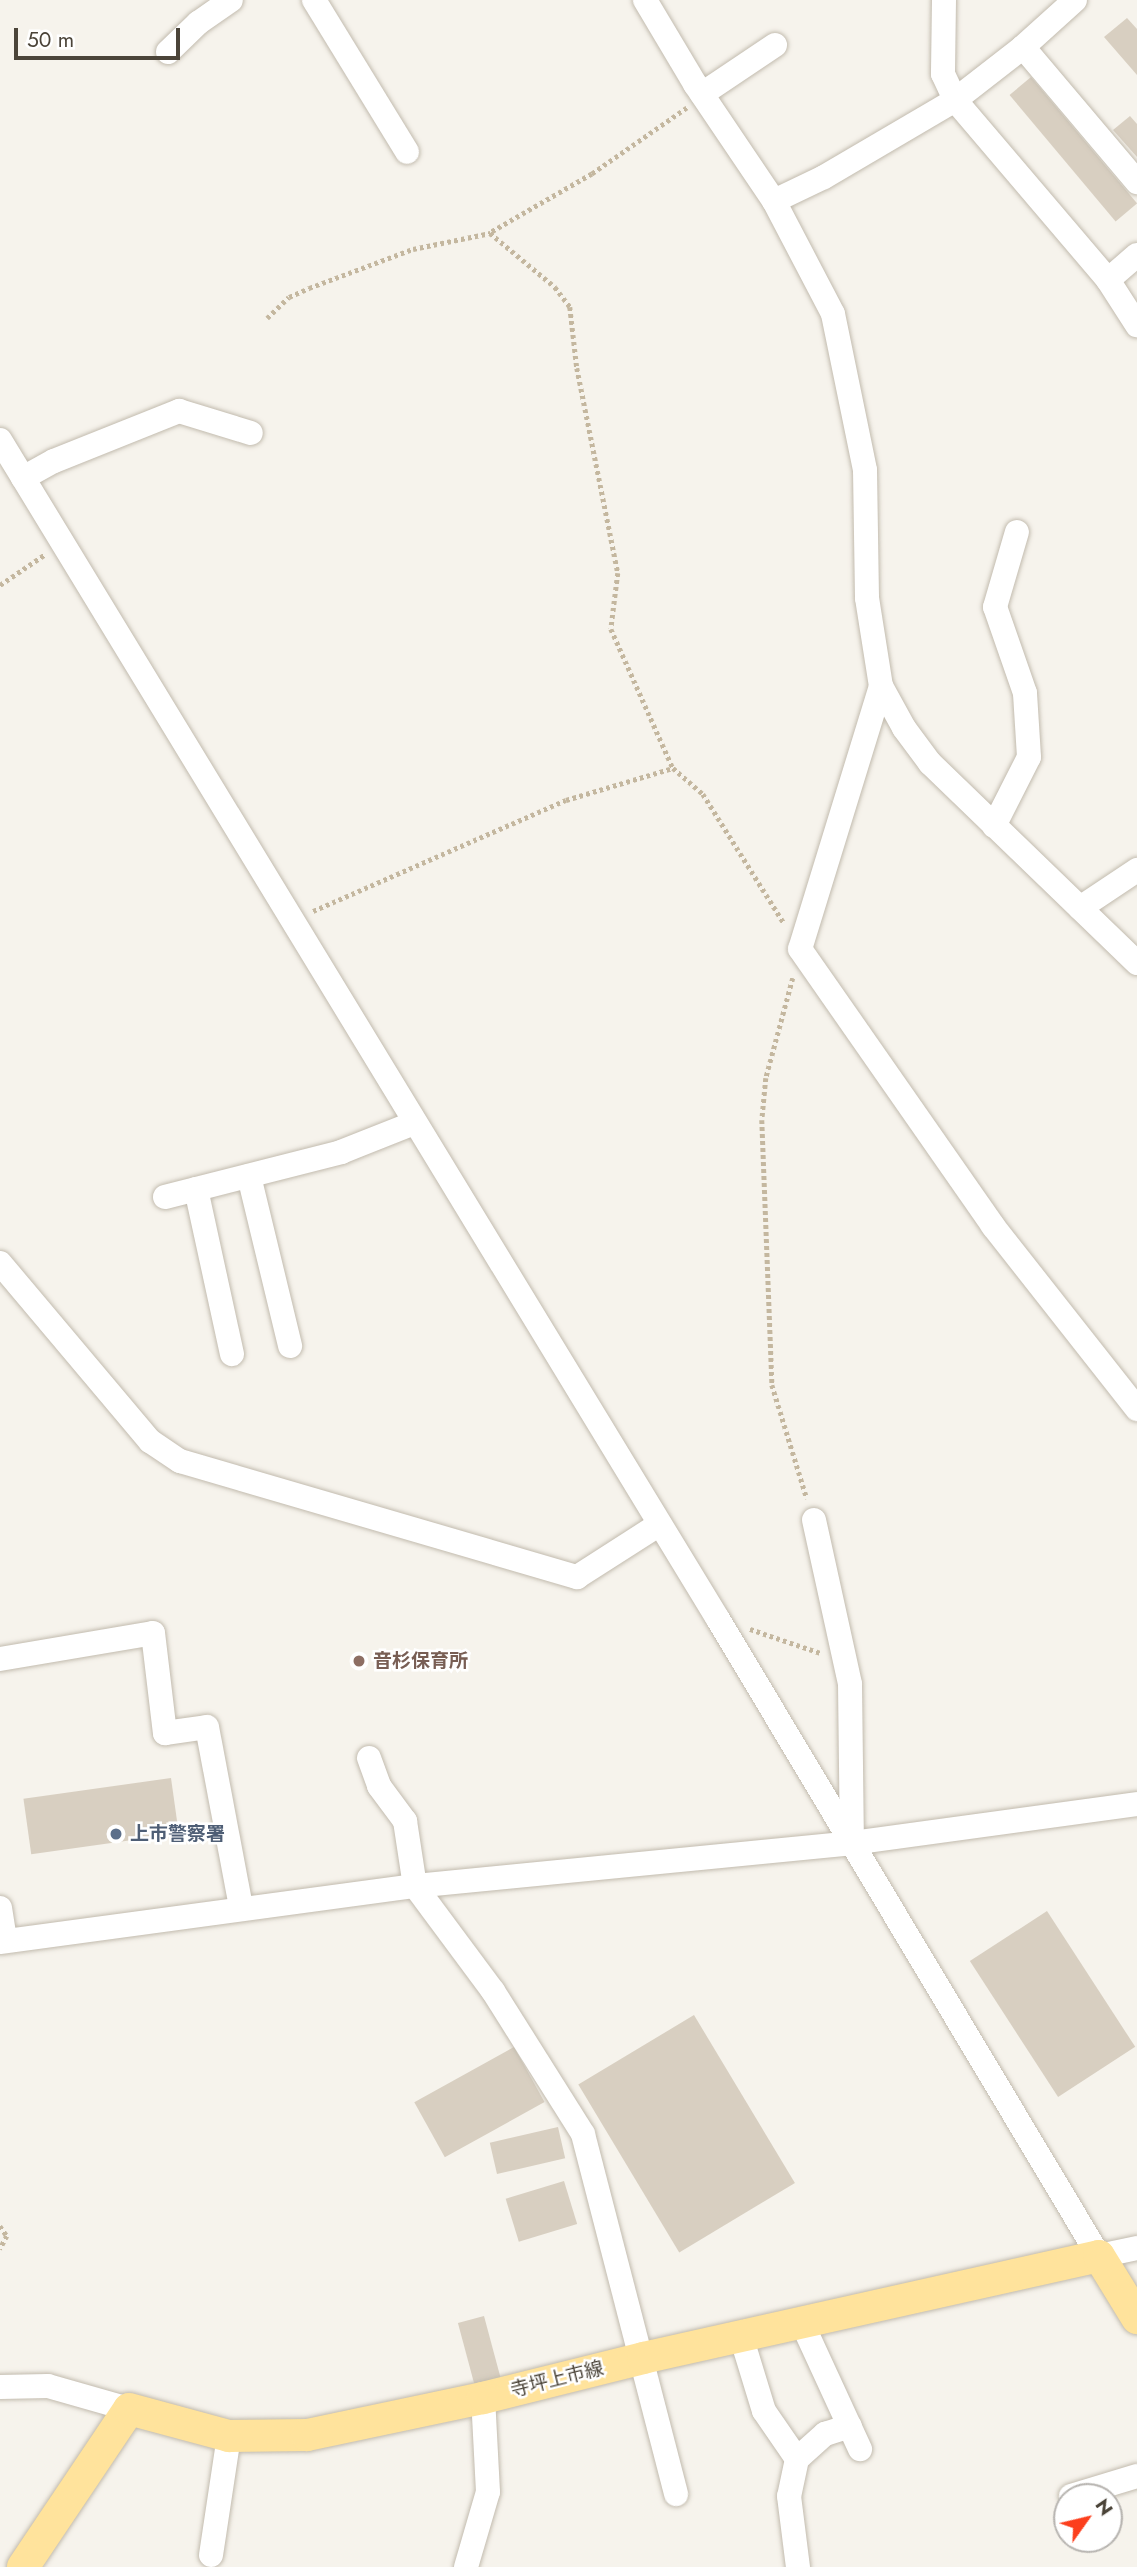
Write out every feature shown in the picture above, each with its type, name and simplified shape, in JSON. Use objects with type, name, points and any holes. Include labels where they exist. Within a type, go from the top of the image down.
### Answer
[{"type":"main road","points":[[1099,2256],[1137,2318]]},
{"type":"main road","name":"寺坪上市線","points":[[129,2409],[229,2436],[307,2435],[482,2398],[643,2358],[1099,2256]]},
{"type":"main road","points":[[23,2567],[129,2409]]},
{"type":"street","points":[[168,52],[198,23],[231,0]]},
{"type":"street","points":[[314,0],[407,152]]},
{"type":"street","points":[[645,0],[702,94],[775,201],[833,314],[865,470],[867,598],[881,686],[904,728],[930,763],[1137,963]]},
{"type":"street","points":[[944,0],[943,74],[955,100],[1108,280],[1137,325]]},
{"type":"street","points":[[775,201],[824,177],[955,100],[1023,47],[1074,0]]},
{"type":"street","points":[[702,94],[775,45]]},
{"type":"street","points":[[1023,47],[1137,182]]},
{"type":"street","points":[[1108,280],[1137,255]]},
{"type":"street","points":[[23,478],[54,461],[180,411],[251,433]]},
{"type":"street","points":[[0,440],[718,1619],[1099,2256],[1137,2248]]},
{"type":"street","points":[[993,826],[1029,757],[1025,693],[995,607],[1017,532]]},
{"type":"street","points":[[881,686],[800,949],[993,1226],[1137,1409]]},
{"type":"street","points":[[1080,908],[1137,870]]},
{"type":"street","points":[[165,1198],[341,1152],[414,1123]]},
{"type":"street","points":[[249,1176],[289,1346]]},
{"type":"street","points":[[197,1189],[232,1354]]},
{"type":"street","points":[[0,1263],[150,1441],[180,1461],[577,1577],[660,1524]]},
{"type":"street","points":[[814,1520],[850,1684],[852,1843]]},
{"type":"street","points":[[0,1659],[153,1633],[165,1733],[207,1727],[242,1907]]},
{"type":"street","points":[[369,1758],[379,1786],[405,1821],[415,1885],[493,1991],[583,2134],[676,2494]]},
{"type":"street","points":[[0,1908],[2,1941],[415,1885],[852,1843],[1137,1804]]},
{"type":"street","points":[[802,2323],[860,2449]]},
{"type":"street","points":[[741,2336],[764,2411],[797,2459]]},
{"type":"street","points":[[0,2387],[48,2386],[129,2409]]},
{"type":"street","points":[[466,2567],[488,2491],[482,2398]]},
{"type":"street","points":[[798,2567],[789,2496],[797,2459],[825,2434],[849,2426]]},
{"type":"street","points":[[211,2555],[229,2436]]},
{"type":"street","points":[[1114,2483],[1137,2476]]},
{"type":"path","points":[[267,318],[289,297],[309,288],[413,249],[490,233],[592,174],[690,106],[702,94]]},
{"type":"path","points":[[490,233],[555,287],[570,307],[577,368],[618,573],[611,629],[673,768],[703,794],[800,949],[766,1078],[762,1121],[772,1385],[786,1438],[814,1520]]},
{"type":"path","points":[[0,585],[62,543]]},
{"type":"path","points":[[291,920],[566,800],[673,768]]},
{"type":"path","points":[[718,1619],[845,1661]]},
{"type":"path","points":[[0,2226],[7,2236],[0,2249]]},
{"type":"building","points":[[1127,18],[1137,29],[1137,75],[1104,37]]},
{"type":"building","points":[[1031,77],[1137,203],[1116,221],[1010,95]]},
{"type":"building","points":[[1130,116],[1137,124],[1137,157],[1113,130]]},
{"type":"building","points":[[171,1778],[179,1833],[31,1854],[23,1799]]},
{"type":"building","points":[[1047,1911],[1135,2047],[1058,2097],[970,1961]]},
{"type":"building","points":[[694,2015],[795,2183],[679,2253],[578,2085]]},
{"type":"building","points":[[514,2047],[545,2102],[445,2157],[414,2102]]},
{"type":"building","points":[[558,2127],[565,2158],[497,2174],[490,2143]]},
{"type":"building","points":[[564,2181],[577,2224],[519,2242],[506,2199]]},
{"type":"building","points":[[484,2316],[501,2378],[474,2385],[458,2323]]},
{"type":"place","name":"音杉保育所","points":[[359,1661]]},
{"type":"place","name":"上市警察署","points":[[116,1834]]}]
